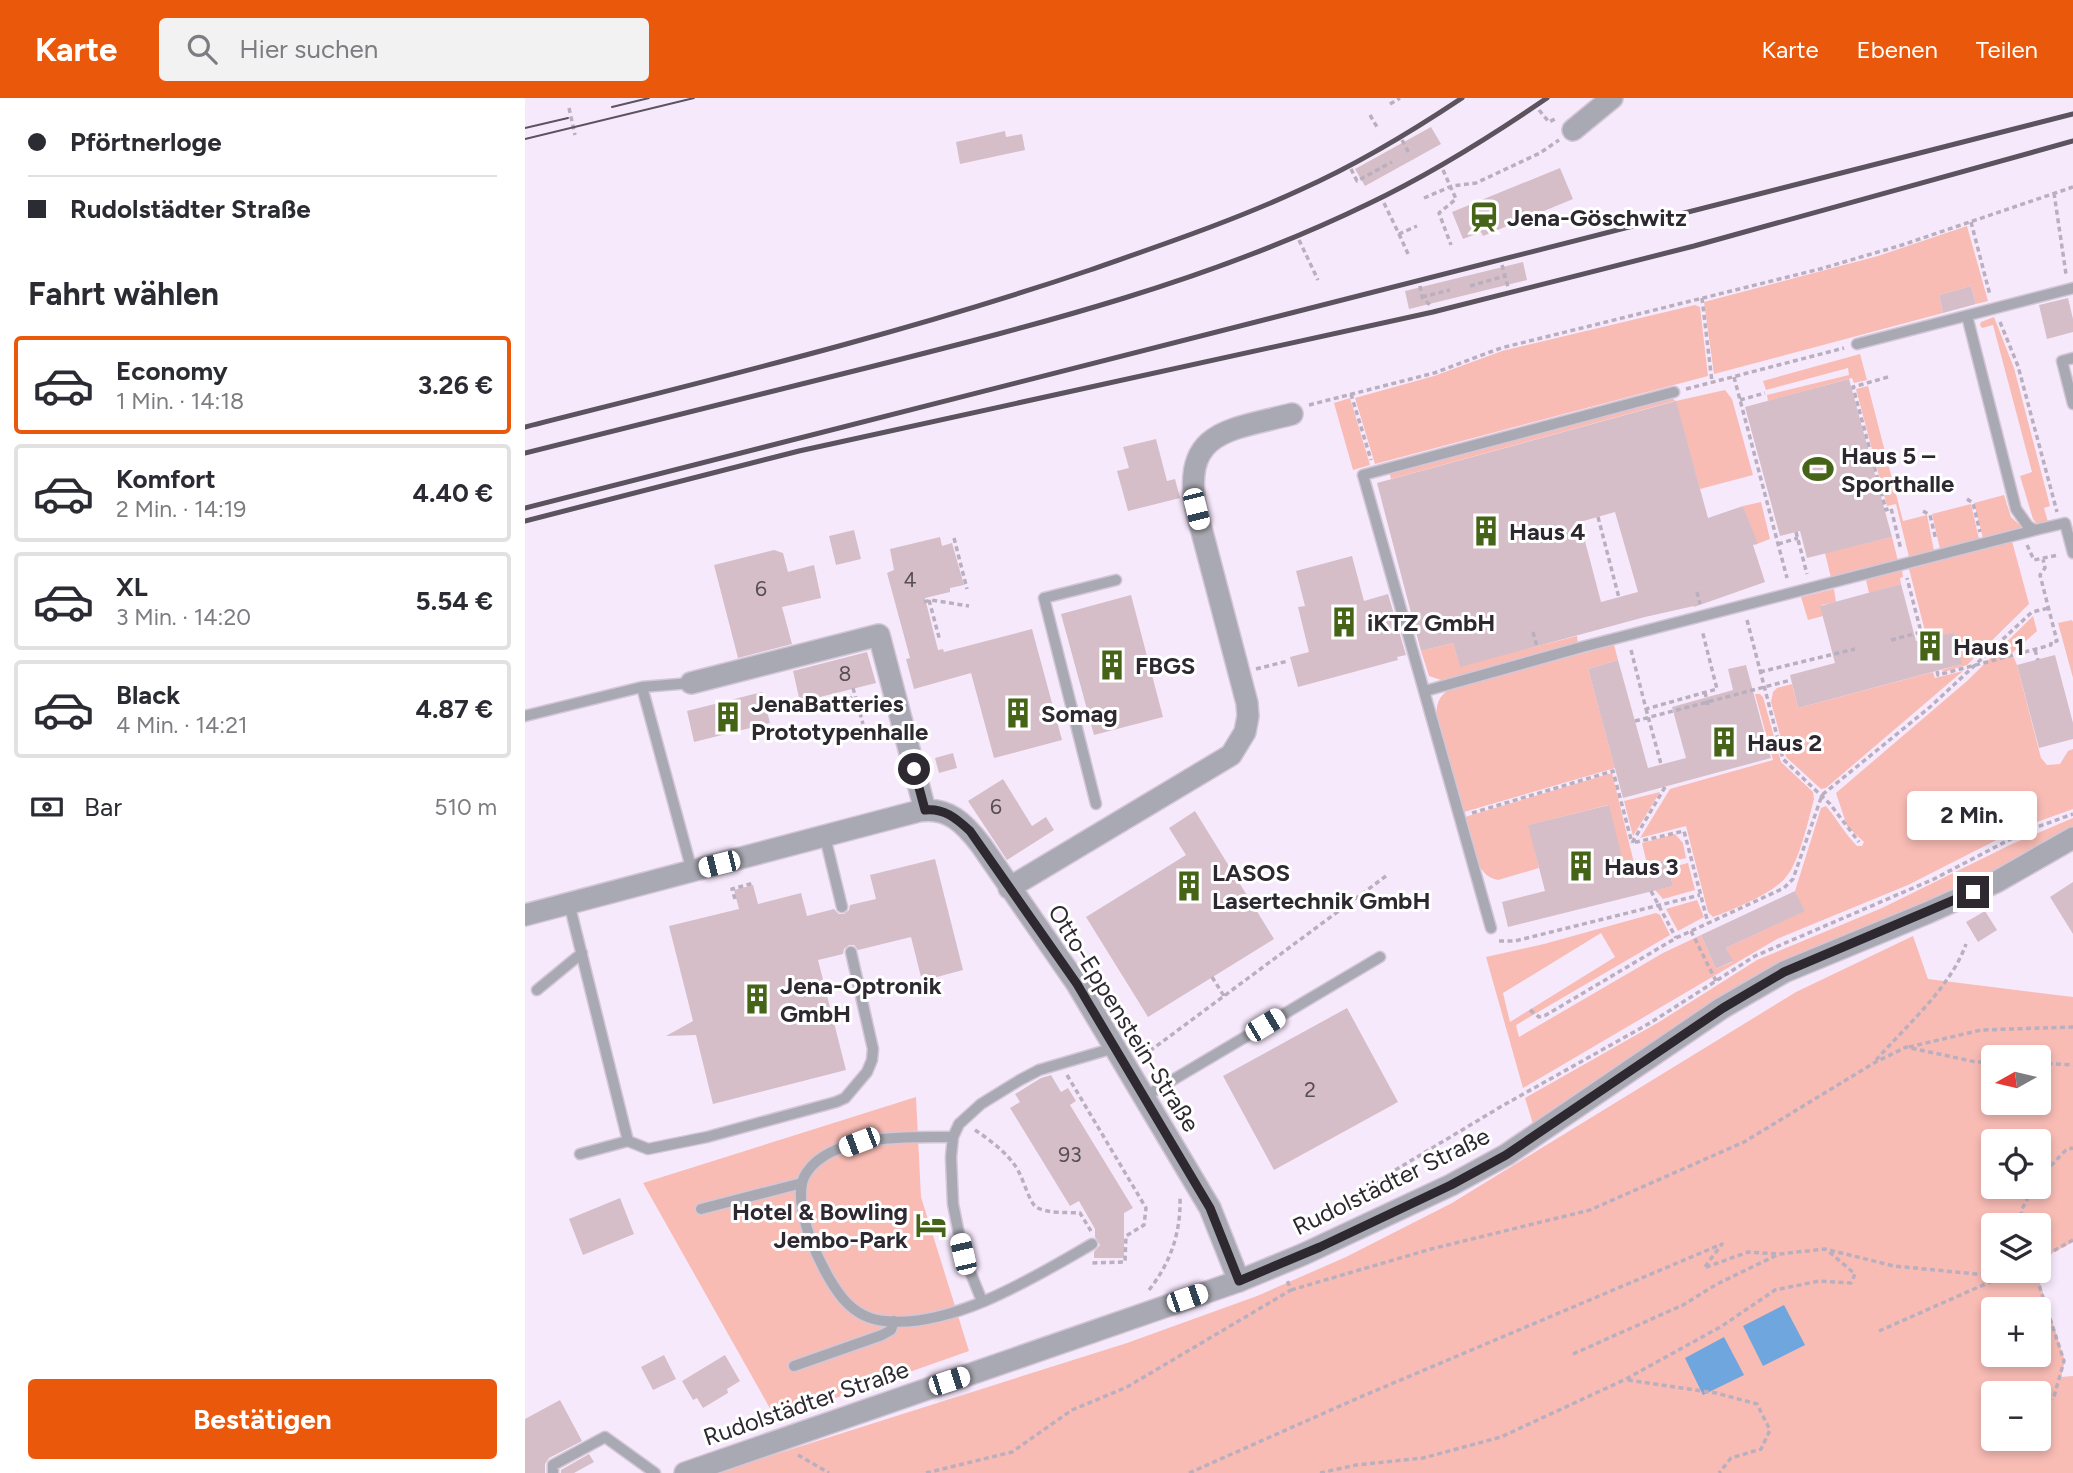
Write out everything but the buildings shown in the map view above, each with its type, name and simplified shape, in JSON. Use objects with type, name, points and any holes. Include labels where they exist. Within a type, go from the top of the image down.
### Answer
[{"type":"street","points":[[1573,130],[1612,98]]},
{"type":"street","points":[[1009,888],[1193,779],[1237,749],[1247,723],[1247,703],[1196,509],[1193,469],[1202,450],[1216,436],[1292,414]]},
{"type":"street","points":[[525,915],[925,810],[879,635],[691,683]]},
{"type":"street","name":"Otto-Eppenstein-Straße","points":[[925,810],[942,811],[964,825],[981,845],[1077,984],[1210,1208],[1239,1281]]},
{"type":"street","name":"Rudolstädter Straße","points":[[685,1473],[1024,1357],[1281,1264],[1451,1185],[1506,1155],[1723,1008],[1784,972],[1996,882],[2072,839]]},
{"type":"lane","points":[[1857,344],[2072,288]]},
{"type":"lane","points":[[1967,316],[2014,501],[2029,532]]},
{"type":"lane","points":[[2073,358],[2062,361],[2073,404]]},
{"type":"lane","points":[[1491,928],[1363,475],[1674,392]]},
{"type":"lane","points":[[1425,691],[2064,523],[2073,552]]},
{"type":"lane","points":[[1096,804],[1044,598],[1116,580]]},
{"type":"lane","points":[[525,716],[642,687],[691,683]]},
{"type":"lane","points":[[642,687],[692,871]]},
{"type":"lane","points":[[825,837],[842,907]]},
{"type":"lane","points":[[569,904],[628,1141]]},
{"type":"lane","points":[[580,1154],[628,1141],[647,1149],[740,1128],[845,1098],[867,1072],[873,1049],[851,952]]},
{"type":"lane","points":[[537,990],[582,953]]},
{"type":"lane","points":[[1143,1097],[1380,957]]},
{"type":"lane","points":[[982,1301],[963,1254],[957,1230],[952,1179],[953,1137],[962,1121],[981,1104],[1038,1070],[1114,1048]]},
{"type":"lane","points":[[953,1137],[886,1137],[859,1142],[816,1162],[806,1173],[802,1183],[801,1202],[804,1218],[835,1288],[863,1315],[883,1321],[905,1322],[940,1315],[982,1301],[1092,1244]]},
{"type":"lane","points":[[701,1209],[802,1183]]},
{"type":"lane","points":[[794,1366],[882,1335],[891,1330],[894,1321]]},
{"type":"lane","points":[[553,1473],[553,1465],[605,1437],[655,1473]]},
{"type":"path","points":[[1390,104],[1400,98]]},
{"type":"path","points":[[569,108],[575,135]]},
{"type":"path","points":[[1370,116],[1377,127]]},
{"type":"path","points":[[1424,198],[1452,186],[1476,184],[1540,153],[1573,130]]},
{"type":"path","points":[[1402,141],[1409,153]]},
{"type":"path","points":[[1351,169],[1357,181],[1392,162]]},
{"type":"path","points":[[1443,170],[1456,199],[1439,213],[1451,245]]},
{"type":"path","points":[[1292,414],[1301,407],[1434,373],[1501,348],[1819,269],[2073,187]]},
{"type":"path","points":[[2054,193],[2063,261],[2072,288]]},
{"type":"path","points":[[1384,203],[1409,256]]},
{"type":"path","points":[[1971,222],[1994,309],[2018,366],[2060,524]]},
{"type":"path","points":[[1399,234],[1417,226]]},
{"type":"path","points":[[1299,240],[1318,280]]},
{"type":"path","points":[[1502,265],[1508,287]]},
{"type":"path","points":[[1470,286],[1506,276]]},
{"type":"path","points":[[1420,286],[1422,297],[1431,306]]},
{"type":"path","points":[[1422,297],[1450,290]]},
{"type":"path","points":[[1702,298],[1712,383]]},
{"type":"path","points":[[1674,392],[1857,344]]},
{"type":"path","points":[[1734,377],[1791,594]]},
{"type":"path","points":[[1888,377],[1853,387],[1886,510],[1891,508],[1921,632],[1891,640]]},
{"type":"path","points":[[1740,400],[1765,393]]},
{"type":"path","points":[[1351,394],[1375,472]]},
{"type":"path","points":[[1967,499],[1973,503],[1983,544]]},
{"type":"path","points":[[1923,511],[1930,514],[1939,556]]},
{"type":"path","points":[[1598,517],[1619,598]]},
{"type":"path","points":[[1796,532],[1811,589]]},
{"type":"path","points":[[2029,532],[2031,556],[2034,559],[2073,552]]},
{"type":"path","points":[[954,538],[967,589]]},
{"type":"path","points":[[1778,544],[1798,538]]},
{"type":"path","points":[[1937,671],[1938,675],[2051,646],[2051,642],[2057,641],[2041,575],[2045,568],[2043,559]]},
{"type":"path","points":[[940,641],[927,601],[969,606]]},
{"type":"path","points":[[1744,606],[1783,759],[1822,794],[1859,842]]},
{"type":"path","points":[[1530,1010],[1539,1017],[1546,1015],[1676,938],[1784,888],[1793,880],[1822,794],[1930,707],[2032,612],[2049,608]]},
{"type":"path","points":[[1646,709],[1717,689],[1699,618]]},
{"type":"path","points":[[1627,636],[1661,764]]},
{"type":"path","points":[[1760,672],[1855,649]]},
{"type":"path","points":[[2035,650],[2038,660]]},
{"type":"path","points":[[1266,666],[1288,661]]},
{"type":"path","points":[[1635,722],[1791,680]]},
{"type":"path","points":[[853,688],[863,724]]},
{"type":"path","points":[[1705,692],[1707,704]]},
{"type":"path","points":[[798,711],[856,696]]},
{"type":"path","points":[[1460,817],[1613,771],[1632,843]]},
{"type":"path","points":[[1632,843],[1665,786]]},
{"type":"path","points":[[1632,843],[1684,831],[1708,923]]},
{"type":"path","points":[[1126,1069],[1386,876]]},
{"type":"path","points":[[735,899],[732,889],[754,883]]},
{"type":"path","points":[[1651,891],[1676,938]]},
{"type":"path","points":[[1491,928],[1499,941],[1515,941],[1700,895]]},
{"type":"path","points":[[1691,931],[1716,981]]},
{"type":"path","points":[[1874,1063],[1945,982],[1961,959],[1966,944]]},
{"type":"path","points":[[1212,977],[1225,997]]},
{"type":"path","points":[[927,1473],[1012,1452],[1072,1409],[1127,1387],[1290,1290],[1431,1249],[1590,1210],[1744,1142],[1874,1063],[1906,1047],[1981,1031],[2073,1027]]},
{"type":"path","points":[[1906,1047],[1981,1062]]},
{"type":"path","points":[[962,1121],[992,1143],[1015,1165],[1031,1202],[1037,1207],[1080,1213],[1092,1232],[1093,1263],[1125,1262],[1126,1236],[1143,1225],[1146,1208],[1069,1081],[1066,1062]]},
{"type":"path","points":[[2051,1064],[2073,1065]]},
{"type":"path","points":[[2051,1166],[2066,1150],[2073,1148]]},
{"type":"path","points":[[1145,1295],[1163,1270],[1174,1247],[1180,1217],[1180,1192]]},
{"type":"path","points":[[2051,1252],[2073,1240]]},
{"type":"path","points":[[1189,1473],[1722,1244],[1704,1268],[1748,1252],[1779,1254],[1825,1249],[1894,1266],[1981,1273]]},
{"type":"path","points":[[1320,1473],[1356,1465],[1423,1458],[1501,1437],[1626,1380],[1722,1326],[1775,1290],[1819,1281],[1851,1283],[1855,1274],[1825,1249]]},
{"type":"path","points":[[1573,1354],[1683,1305],[1717,1284],[1779,1254]]},
{"type":"path","points":[[1281,1264],[1290,1290]]},
{"type":"path","points":[[1879,1331],[1988,1283]]},
{"type":"path","points":[[2038,1283],[2064,1361],[2053,1400]]},
{"type":"path","points":[[1626,1380],[1716,1393],[1757,1404],[1770,1430],[1761,1450],[1731,1458],[1719,1473]]},
{"type":"path","points":[[775,1441],[829,1473]]},
{"type":"shaded area","points":[[1967,226],[1988,301],[1976,304],[1971,286],[1939,295],[1943,313],[1714,374],[1704,302],[1878,256]]},
{"type":"shaded area","points":[[1695,305],[1700,307],[1708,376],[1375,464],[1355,398],[1434,376],[1502,351]]},
{"type":"shaded area","points":[[1994,317],[2014,368],[2050,506],[2044,508],[2048,522],[2037,524],[2033,519],[2020,476],[2032,472],[1993,325],[1982,328],[1980,325],[1981,322]]},
{"type":"shaded area","points":[[1860,354],[1867,380],[1854,383],[1852,378],[1768,401],[1767,395],[1849,375],[1848,368],[1766,390],[1763,381]]},
{"type":"shaded area","points":[[1868,386],[1903,521],[1927,515],[1934,551],[1909,557],[1896,504],[1887,506],[1856,389]]},
{"type":"shaded area","points":[[1725,390],[1732,399],[1753,475],[1700,489],[1675,401],[1391,479],[1389,471],[1670,397],[1676,401]]},
{"type":"shaded area","points":[[1350,398],[1370,465],[1353,470],[1334,403]]},
{"type":"shaded area","points":[[2004,495],[2011,517],[2023,528],[1983,538],[1974,503]]},
{"type":"shaded area","points":[[1761,502],[1770,539],[1757,544],[1743,506]]},
{"type":"shaded area","points":[[1971,504],[1979,539],[1940,549],[1932,514]]},
{"type":"shaded area","points":[[1892,537],[1898,561],[1831,578],[1825,553]]},
{"type":"shaded area","points":[[2012,541],[2029,604],[1967,665],[1943,672],[1942,670],[1961,664],[1954,632],[1927,639],[1909,569]]},
{"type":"shaded area","points":[[1902,570],[1901,584],[1869,593],[1866,580]]},
{"type":"shaded area","points":[[1834,589],[1836,602],[1821,605],[1823,616],[1808,620],[1801,597]]},
{"type":"shaded area","points":[[2033,616],[2037,631],[2012,653],[2041,758],[2047,765],[2060,764],[2068,751],[2073,749],[2073,809],[2020,828],[1908,885],[1777,939],[1523,1088],[1486,957],[1656,913],[1660,915],[1670,935],[1516,1025],[1519,1037],[1663,953],[1701,935],[1716,969],[1732,962],[1726,948],[1804,911],[1795,891],[1821,808],[1826,806],[1857,846],[1862,846],[1864,842],[1847,826],[1836,793],[1967,681]],"holes":[[[1601,933],[1615,957],[1510,1022],[1503,993]]]},
{"type":"shaded area","points":[[2073,622],[2073,678],[2058,623]]},
{"type":"shaded area","points":[[1577,636],[1578,644],[1444,681],[1429,676],[1421,651],[1453,643],[1460,666]]},
{"type":"shaded area","points":[[1614,645],[1618,660],[1588,669],[1615,768],[1464,812],[1437,717],[1441,696],[1452,688]]},
{"type":"shaded area","points":[[1963,671],[1826,788],[1821,789],[1786,757],[1771,702],[1773,692],[1777,688],[1792,684],[1798,708],[1933,672],[1935,678]]},
{"type":"shaded area","points":[[1755,694],[1763,697],[1781,762],[1813,792],[1814,799],[1799,851],[1786,877],[1763,895],[1713,917],[1708,912],[1686,826],[1640,838],[1670,789],[1773,760]]},
{"type":"shaded area","points":[[1612,773],[1635,867],[1605,875],[1608,805],[1529,825],[1539,868],[1498,880],[1483,871],[1474,854],[1465,817]]},
{"type":"shaded area","points":[[1660,792],[1633,836],[1624,801]]},
{"type":"shaded area","points":[[2073,818],[2073,826],[1991,872],[1914,910],[1533,1124],[1525,1098],[1659,1022],[1757,960],[1882,908],[2012,844]]},
{"type":"shaded area","points":[[1675,834],[1683,843],[1686,858],[1647,864],[1642,843]]},
{"type":"shaded area","points":[[1688,863],[1695,890],[1663,899],[1655,890],[1673,886],[1668,868]]},
{"type":"shaded area","points":[[1697,900],[1704,917],[1678,931],[1666,909]]},
{"type":"shaded area","points":[[1913,936],[1928,979],[2073,997],[2073,1242],[2051,1254],[2051,1213],[1981,1213],[1981,1283],[2040,1283],[2044,1297],[1981,1297],[1981,1367],[2051,1367],[2051,1318],[2065,1361],[2061,1377],[2073,1376],[2073,1473],[716,1473],[1127,1343],[1257,1296],[1346,1257],[1452,1203],[1796,992]]},
{"type":"shaded area","points":[[916,1097],[921,1197],[969,1351],[776,1419],[643,1183]]},
{"type":"water","points":[[1784,1305],[1805,1345],[1763,1366],[1743,1326]]},
{"type":"water","points":[[1724,1337],[1744,1375],[1703,1395],[1685,1358]]},
{"type":"tram line","points":[[612,107],[649,98]]},
{"type":"tram line","points":[[525,139],[694,98]]},
{"type":"tram line","points":[[525,128],[568,118]]},
{"type":"railway","points":[[525,427],[880,335],[1090,270],[1276,201],[1384,147],[1462,98]]},
{"type":"railway","points":[[525,453],[997,334],[1186,278],[1247,256],[1368,204],[1460,154],[1547,98]]},
{"type":"railway","points":[[525,508],[2073,114]]},
{"type":"railway","points":[[525,521],[799,451],[1433,312],[1694,246],[2073,141]]},
{"type":"place","name":"Jena-Göschwitz","points":[[1484,217]]},
{"type":"place","name":"Haus 5 – Sporthalle","points":[[1818,469]]},
{"type":"place","name":"Haus 4","points":[[1486,531]]},
{"type":"place","name":"iKTZ GmbH","points":[[1344,622]]},
{"type":"place","name":"Haus 1","points":[[1930,646]]},
{"type":"place","name":"FBGS","points":[[1112,665]]},
{"type":"place","name":"Somag","points":[[1018,713]]},
{"type":"place","name":"JenaBatteries Prototypenhalle","points":[[728,717]]},
{"type":"place","name":"Haus 2","points":[[1724,742]]},
{"type":"place","name":"Haus 3","points":[[1581,866]]},
{"type":"place","name":"LASOS Lasertechnik GmbH","points":[[1189,886]]},
{"type":"place","name":"Jena-Optronik GmbH","points":[[757,999]]},
{"type":"place","name":"Hotel & Bowling Jembo-Park","points":[[931,1225]]},
{"type":"route","points":[[914,769],[925,810],[942,811],[957,819],[970,831],[1077,984],[1210,1208],[1239,1281],[1320,1247],[1451,1185],[1506,1155],[1723,1008],[1784,972],[1973,892]]}]
